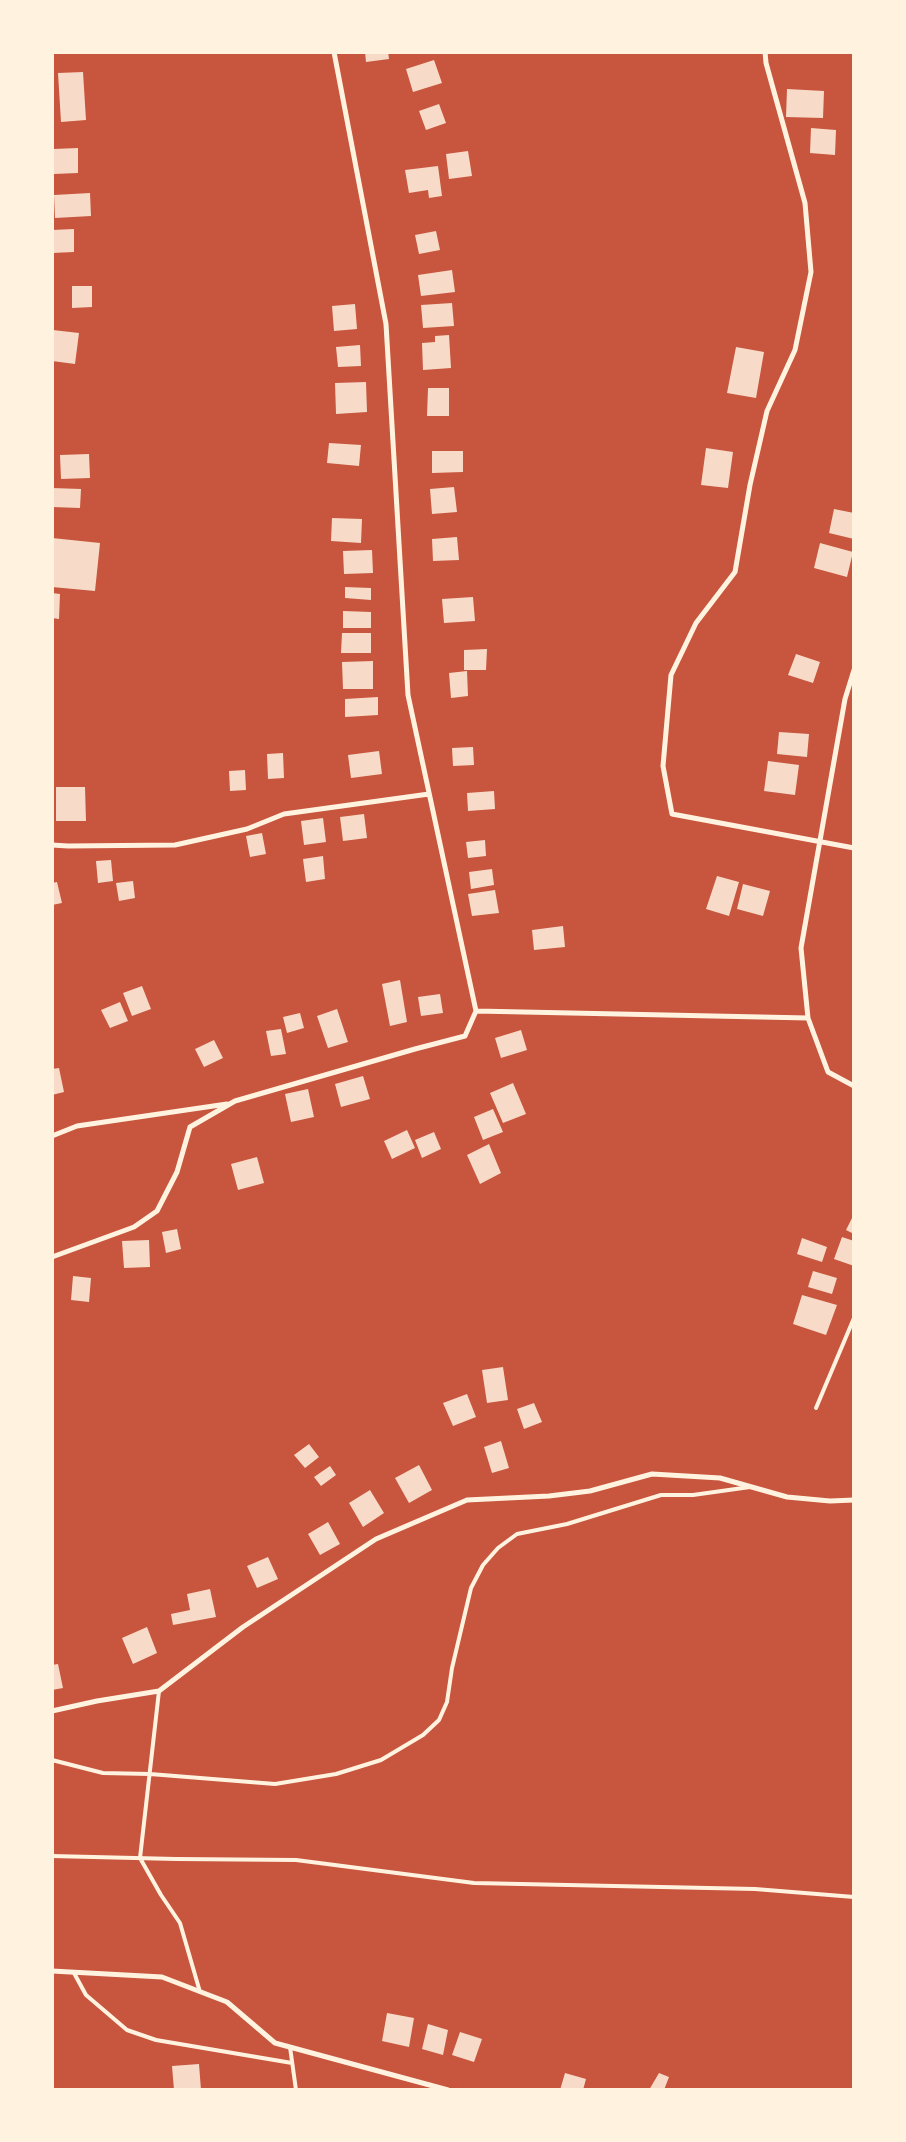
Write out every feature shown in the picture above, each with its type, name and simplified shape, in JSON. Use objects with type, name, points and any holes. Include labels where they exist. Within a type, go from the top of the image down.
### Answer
[{"type":"street","points":[[52,1256],[134,1227],[157,1211],[177,1172],[190,1127],[235,1101],[406,1051],[465,1036],[476,1011],[408,695],[386,324],[334,52]]},
{"type":"street","points":[[765,52],[766,63],[805,203],[811,272],[794,350],[767,411],[750,485],[735,572],[696,623],[671,675],[663,766],[672,814],[854,848]]},
{"type":"street","points":[[854,670],[845,698],[819,840],[802,948],[808,1018],[828,1072],[854,1086]]},
{"type":"street","points":[[52,845],[175,845],[247,829],[284,814],[429,794]]},
{"type":"street","points":[[476,1011],[808,1018]]},
{"type":"street","points":[[52,1136],[77,1126],[230,1104]]},
{"type":"street","points":[[52,1711],[97,1701],[160,1691],[244,1627],[376,1539],[467,1500],[549,1496],[590,1491],[652,1474],[720,1478],[787,1497],[830,1501],[854,1500]]},
{"type":"street","points":[[52,1971],[162,1977],[227,2002],[275,2043],[448,2090]]},
{"type":"lane","points":[[816,1408],[854,1318]]},
{"type":"lane","points":[[52,1760],[103,1772],[274,1784],[336,1774],[380,1760],[423,1735],[439,1720],[447,1702],[452,1668],[471,1588],[483,1565],[498,1548],[516,1534],[567,1524],[661,1495],[693,1495],[752,1487]]},
{"type":"lane","points":[[160,1691],[140,1858],[161,1896],[180,1923],[200,1992]]},
{"type":"lane","points":[[52,1856],[296,1860],[474,1883],[755,1889],[854,1897]]},
{"type":"lane","points":[[74,1973],[86,1995],[127,2030],[156,2040],[292,2063]]},
{"type":"lane","points":[[290,2048],[296,2090]]},
{"type":"building","points":[[365,52],[388,52],[389,59],[366,62]]},
{"type":"building","points":[[434,60],[442,83],[413,92],[406,69]]},
{"type":"building","points":[[83,72],[86,120],[61,122],[58,73]]},
{"type":"building","points":[[787,89],[824,91],[823,118],[786,117]]},
{"type":"building","points":[[439,104],[446,123],[426,130],[419,111]]},
{"type":"building","points":[[811,128],[836,130],[835,155],[810,153]]},
{"type":"building","points":[[78,148],[78,173],[54,174],[53,149]]},
{"type":"building","points":[[468,151],[472,176],[449,179],[446,154]]},
{"type":"building","points":[[438,166],[442,196],[429,198],[428,190],[409,193],[405,170]]},
{"type":"building","points":[[90,193],[91,216],[55,218],[54,195]]},
{"type":"building","points":[[74,229],[74,252],[52,253],[52,230]]},
{"type":"building","points":[[436,231],[440,250],[419,254],[415,235]]},
{"type":"building","points":[[452,270],[455,292],[421,296],[418,275]]},
{"type":"building","points":[[72,286],[92,286],[92,307],[72,308]]},
{"type":"building","points":[[452,303],[454,326],[423,328],[421,305]]},
{"type":"building","points":[[355,304],[357,329],[334,331],[332,306]]},
{"type":"building","points":[[53,330],[79,333],[75,364],[52,361]]},
{"type":"building","points":[[449,335],[451,368],[423,370],[422,343],[435,342],[435,336]]},
{"type":"building","points":[[360,345],[361,366],[338,367],[336,347]]},
{"type":"building","points":[[736,347],[764,352],[756,398],[727,393]]},
{"type":"building","points":[[366,382],[367,412],[336,414],[335,383]]},
{"type":"building","points":[[428,388],[449,388],[449,416],[427,416]]},
{"type":"building","points":[[329,443],[361,445],[359,466],[327,463]]},
{"type":"building","points":[[706,448],[733,452],[728,488],[701,485]]},
{"type":"building","points":[[432,451],[463,451],[463,472],[432,473]]},
{"type":"building","points":[[89,454],[90,478],[61,479],[60,455]]},
{"type":"building","points":[[454,487],[457,512],[432,514],[430,489]]},
{"type":"building","points":[[52,488],[81,489],[80,508],[52,507]]},
{"type":"building","points":[[834,509],[854,513],[854,539],[829,533]]},
{"type":"building","points":[[332,518],[362,519],[361,543],[331,541]]},
{"type":"building","points":[[457,537],[459,560],[433,561],[432,539]]},
{"type":"building","points":[[52,538],[100,543],[95,591],[52,587]]},
{"type":"building","points":[[820,543],[853,552],[847,577],[814,568]]},
{"type":"building","points":[[372,550],[373,573],[344,574],[343,551]]},
{"type":"building","points":[[345,587],[371,588],[371,600],[345,598]]},
{"type":"building","points":[[52,593],[60,594],[59,619],[52,618]]},
{"type":"building","points":[[473,597],[475,621],[444,623],[442,599]]},
{"type":"building","points":[[343,611],[371,612],[371,628],[343,628]]},
{"type":"building","points":[[342,633],[371,633],[371,653],[341,653]]},
{"type":"building","points":[[487,649],[486,670],[464,670],[464,650]]},
{"type":"building","points":[[796,654],[820,662],[813,683],[788,675]]},
{"type":"building","points":[[373,661],[373,689],[343,689],[342,662]]},
{"type":"building","points":[[467,671],[468,696],[451,698],[449,673]]},
{"type":"building","points":[[378,697],[378,715],[345,717],[345,699]]},
{"type":"building","points":[[779,732],[809,734],[807,757],[777,754]]},
{"type":"building","points":[[473,747],[474,765],[453,766],[452,748]]},
{"type":"building","points":[[379,751],[382,774],[351,778],[348,755]]},
{"type":"building","points":[[283,753],[284,778],[268,779],[267,754]]},
{"type":"building","points":[[768,761],[799,765],[795,795],[764,791]]},
{"type":"building","points":[[245,770],[246,790],[230,791],[229,771]]},
{"type":"building","points":[[56,787],[85,787],[86,821],[56,821]]},
{"type":"building","points":[[494,791],[495,809],[468,811],[467,793]]},
{"type":"building","points":[[364,814],[367,838],[343,841],[340,817]]},
{"type":"building","points":[[323,818],[326,842],[304,845],[301,821]]},
{"type":"building","points":[[262,833],[266,854],[250,857],[246,836]]},
{"type":"building","points":[[485,840],[486,856],[468,858],[466,842]]},
{"type":"building","points":[[323,856],[325,879],[306,882],[303,859]]},
{"type":"building","points":[[111,860],[113,881],[98,883],[96,861]]},
{"type":"building","points":[[492,869],[494,885],[471,889],[469,872]]},
{"type":"building","points":[[717,876],[739,882],[729,916],[706,909]]},
{"type":"building","points":[[133,881],[135,898],[119,901],[116,883]]},
{"type":"building","points":[[57,882],[62,903],[52,905],[52,883]]},
{"type":"building","points":[[743,884],[770,891],[763,916],[737,909]]},
{"type":"building","points":[[495,890],[499,913],[472,916],[468,894]]},
{"type":"building","points":[[563,926],[565,947],[534,950],[532,930]]},
{"type":"building","points":[[400,980],[407,1022],[390,1026],[382,984]]},
{"type":"building","points":[[142,986],[151,1009],[132,1016],[123,993]]},
{"type":"building","points":[[440,994],[443,1013],[421,1016],[418,997]]},
{"type":"building","points":[[120,1002],[128,1021],[110,1028],[101,1010]]},
{"type":"building","points":[[337,1009],[348,1042],[328,1048],[317,1016]]},
{"type":"building","points":[[300,1013],[304,1028],[287,1033],[283,1017]]},
{"type":"building","points":[[281,1029],[286,1054],[271,1056],[266,1031]]},
{"type":"building","points":[[521,1030],[527,1050],[501,1058],[495,1038]]},
{"type":"building","points":[[214,1040],[223,1058],[204,1067],[195,1049]]},
{"type":"building","points":[[59,1068],[64,1092],[52,1095],[52,1069]]},
{"type":"building","points":[[363,1076],[370,1099],[341,1107],[335,1084]]},
{"type":"building","points":[[513,1083],[526,1114],[503,1123],[490,1093]]},
{"type":"building","points":[[308,1089],[314,1117],[291,1122],[285,1094]]},
{"type":"building","points":[[493,1109],[503,1132],[483,1140],[474,1117]]},
{"type":"building","points":[[407,1130],[415,1148],[392,1159],[384,1141]]},
{"type":"building","points":[[434,1132],[441,1149],[422,1158],[415,1140]]},
{"type":"building","points":[[489,1144],[501,1173],[480,1184],[467,1155]]},
{"type":"building","points":[[257,1157],[264,1183],[238,1190],[231,1164]]},
{"type":"building","points":[[854,1214],[854,1234],[846,1230]]},
{"type":"building","points":[[177,1229],[181,1249],[166,1253],[162,1232]]},
{"type":"building","points":[[842,1237],[854,1241],[854,1266],[834,1259]]},
{"type":"building","points":[[802,1238],[827,1247],[822,1262],[797,1254]]},
{"type":"building","points":[[149,1240],[150,1267],[124,1268],[122,1241]]},
{"type":"building","points":[[813,1271],[837,1278],[832,1294],[808,1287]]},
{"type":"building","points":[[73,1276],[91,1278],[89,1302],[71,1300]]},
{"type":"building","points":[[802,1295],[837,1305],[826,1335],[793,1324]]},
{"type":"building","points":[[503,1367],[508,1400],[487,1403],[482,1370]]},
{"type":"building","points":[[467,1394],[476,1417],[453,1426],[443,1403]]},
{"type":"building","points":[[534,1403],[542,1422],[524,1429],[517,1409]]},
{"type":"building","points":[[501,1441],[509,1468],[492,1473],[484,1447]]},
{"type":"building","points":[[309,1444],[319,1457],[305,1468],[294,1455]]},
{"type":"building","points":[[419,1465],[432,1490],[409,1503],[395,1478]]},
{"type":"building","points":[[330,1466],[336,1475],[321,1486],[314,1477]]},
{"type":"building","points":[[370,1490],[384,1513],[363,1527],[349,1503]]},
{"type":"building","points":[[328,1522],[340,1544],[320,1555],[308,1534]]},
{"type":"building","points":[[268,1557],[278,1579],[257,1588],[247,1566]]},
{"type":"building","points":[[210,1589],[216,1617],[173,1625],[171,1614],[190,1610],[187,1594]]},
{"type":"building","points":[[147,1627],[157,1653],[133,1664],[122,1638]]},
{"type":"building","points":[[58,1664],[63,1688],[52,1690],[52,1665]]},
{"type":"building","points":[[387,2013],[414,2018],[409,2047],[382,2041]]},
{"type":"building","points":[[428,2024],[448,2030],[443,2055],[422,2049]]},
{"type":"building","points":[[460,2032],[482,2039],[474,2062],[452,2055]]},
{"type":"building","points":[[199,2064],[201,2090],[174,2090],[172,2066]]},
{"type":"building","points":[[565,2073],[586,2079],[583,2090],[560,2090]]},
{"type":"building","points":[[659,2073],[669,2077],[664,2090],[649,2090]]}]
